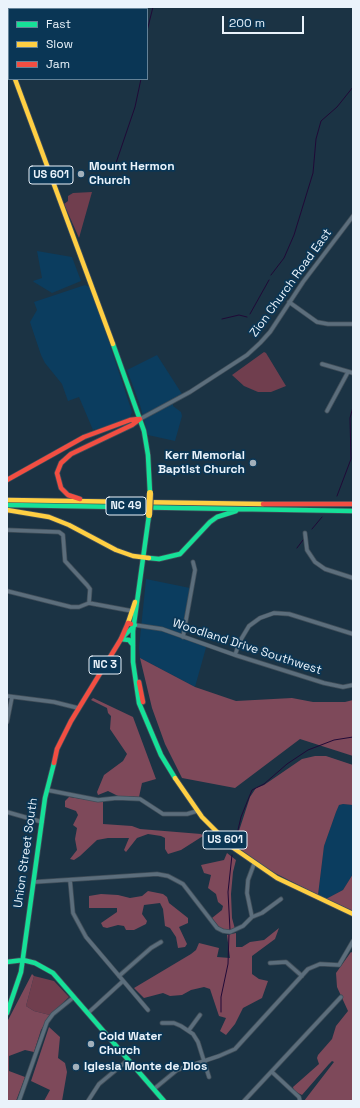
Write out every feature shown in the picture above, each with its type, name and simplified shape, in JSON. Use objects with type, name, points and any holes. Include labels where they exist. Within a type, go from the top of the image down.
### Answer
[{"type":"main road","name":"US 601","points":[[15,80],[140,419],[148,455],[150,493],[149,515],[138,591],[133,645],[137,691],[145,716],[161,755],[181,789],[219,835],[254,864],[290,885],[353,914]]},
{"type":"main road","points":[[7,480],[84,437],[130,420],[140,419]]},
{"type":"main road","points":[[93,501],[74,498],[64,492],[57,478],[61,463],[71,454],[132,425],[140,419]]},
{"type":"main road","name":"NC 49","points":[[7,500],[311,505],[353,504]]},
{"type":"main road","name":"NC 49","points":[[7,504],[353,510]]},
{"type":"main road","points":[[7,510],[38,514],[54,518],[116,550],[143,557],[166,559],[180,554],[210,522],[225,514],[245,509]]},
{"type":"main road","name":"Union Street South","points":[[23,960],[46,790],[61,740],[78,708],[121,639],[128,623],[138,591]]},
{"type":"main road","points":[[128,623],[136,625]]},
{"type":"main road","name":"US 601","points":[[136,625],[138,674],[146,713],[145,716]]},
{"type":"main road","name":"Union Street South","points":[[121,639],[136,625]]},
{"type":"main road","points":[[121,639],[129,640],[133,645]]},
{"type":"main road","points":[[7,962],[23,960],[35,963],[53,973],[164,1101]]},
{"type":"main road","name":"NC 3","points":[[7,1013],[18,986],[23,960]]},
{"type":"street","name":"Zion Church Road East","points":[[140,419],[190,392],[247,355],[268,335],[289,302],[353,216]]},
{"type":"street","points":[[289,302],[317,322],[333,325],[353,324]]},
{"type":"street","points":[[322,364],[353,373]]},
{"type":"street","points":[[327,412],[348,372]]},
{"type":"street","points":[[7,530],[54,531],[61,533],[64,538],[65,561],[90,589],[90,603]]},
{"type":"street","points":[[304,533],[308,550],[315,562],[325,569],[353,578]]},
{"type":"street","points":[[183,637],[195,570],[193,562]]},
{"type":"street","points":[[7,591],[71,608],[90,603],[132,611]]},
{"type":"street","points":[[235,655],[240,641],[249,626],[260,618],[274,613],[289,614],[353,634]]},
{"type":"street","name":"Woodland Drive Southwest","points":[[136,625],[158,628],[235,655],[331,684],[343,687],[353,685]]},
{"type":"street","points":[[7,696],[54,702],[78,708]]},
{"type":"street","points":[[7,722],[12,697]]},
{"type":"street","points":[[46,790],[98,800],[117,798],[140,799],[163,814],[187,814],[198,811]]},
{"type":"street","points":[[7,812],[42,822]]},
{"type":"street","points":[[252,917],[247,893],[248,880],[254,864]]},
{"type":"street","points":[[34,882],[162,875],[173,878],[183,884],[214,925],[223,932],[230,932],[238,929],[249,922],[252,917],[262,913],[281,899]]},
{"type":"street","points":[[70,880],[72,906],[77,922],[86,937],[148,1010]]},
{"type":"street","points":[[119,976],[151,948],[162,942]]},
{"type":"street","points":[[154,1090],[177,1070],[235,1049],[311,967],[320,964],[339,965],[353,942]]},
{"type":"street","points":[[270,963],[286,962],[302,976]]},
{"type":"street","points":[[88,1013],[123,981]]},
{"type":"street","points":[[19,1101],[47,1022],[53,1014],[74,997]]},
{"type":"street","points":[[244,1101],[341,997]]},
{"type":"street","points":[[189,1030],[200,1015]]},
{"type":"street","points":[[162,1024],[174,1023],[189,1030],[198,1042],[209,1077]]},
{"type":"street","points":[[88,1101],[99,1084],[128,1060]]},
{"type":"street","points":[[272,1072],[299,1097],[300,1101]]},
{"type":"shaded area","points":[[92,192],[79,238],[64,204],[68,201],[68,196],[73,193]]},
{"type":"shaded area","points":[[37,251],[72,257],[81,281],[52,293],[34,282],[33,281],[42,278]]},
{"type":"shaded area","points":[[85,285],[89,287],[104,327],[132,412],[130,417],[123,421],[93,430],[79,397],[68,401],[62,384],[45,363],[30,322],[37,310],[34,302]]},
{"type":"shaded area","points":[[264,352],[286,386],[271,392],[258,392],[244,386],[232,375]]},
{"type":"shaded area","points":[[157,355],[182,394],[182,398],[173,404],[173,406],[181,412],[182,416],[175,441],[148,435],[140,405],[127,370]]},
{"type":"shaded area","points":[[146,579],[190,588],[182,636],[207,644],[195,687],[140,658],[139,648]]},
{"type":"shaded area","points":[[140,658],[195,687],[236,701],[292,698],[313,702],[345,702],[353,700],[353,756],[300,739],[235,788],[182,778],[165,744],[152,708]]},
{"type":"shaded area","points":[[93,698],[133,717],[156,779],[142,783],[139,797],[118,796],[108,791],[98,795],[97,792],[104,775],[123,761],[127,754],[110,729],[111,716],[108,713],[107,708],[91,700]]},
{"type":"shaded area","points":[[315,756],[326,756],[353,765],[353,805],[339,805],[336,812],[324,846],[318,895],[265,868],[231,842],[237,837],[250,797],[256,788],[264,785],[302,759]]},
{"type":"shaded area","points":[[69,797],[103,802],[103,824],[132,826],[140,829],[201,834],[203,836],[181,850],[168,854],[165,849],[165,838],[161,836],[148,834],[137,838],[126,852],[124,850],[129,838],[108,838],[97,840],[80,856],[74,860],[70,859],[77,850],[75,839],[77,828],[73,825],[78,815],[76,811],[65,807],[65,801]]},
{"type":"shaded area","points":[[339,805],[353,805],[353,874],[343,890],[326,899],[318,895],[324,846]]},
{"type":"shaded area","points":[[227,853],[236,860],[233,872],[231,894],[232,918],[235,929],[228,931],[220,928],[212,918],[222,910],[223,906],[218,902],[216,894],[208,888],[211,875],[204,873],[201,865],[224,860]]},
{"type":"shaded area","points":[[353,874],[353,911],[326,899],[343,890]]},
{"type":"shaded area","points":[[148,891],[163,894],[167,897],[169,903],[188,918],[188,923],[179,927],[187,944],[185,947],[178,948],[176,937],[170,928],[165,926],[163,909],[160,903],[144,905],[142,914],[147,921],[146,924],[134,930],[126,930],[124,926],[118,925],[107,928],[103,927],[101,923],[117,912],[117,908],[89,908],[89,896],[101,894],[118,895],[130,898],[142,896]]},
{"type":"shaded area","points":[[279,928],[275,939],[252,956],[252,974],[259,979],[268,981],[262,998],[243,1008],[235,1024],[226,1035],[220,1031],[226,1018],[219,1016],[210,989],[204,987],[191,990],[182,995],[170,996],[163,993],[144,998],[134,988],[191,954],[196,950],[199,943],[219,948],[217,957],[230,958],[227,935],[236,933],[236,947],[242,947],[250,942],[264,940]]},
{"type":"shaded area","points":[[351,952],[353,953],[353,1101],[304,1101],[334,1062],[332,1061],[329,1064],[302,1095],[294,1091],[293,1087],[319,1064],[317,1058],[318,1055],[332,1039],[336,1026],[348,1011],[337,987],[336,973]]},
{"type":"shaded area","points":[[32,974],[34,976],[26,1006],[34,1011],[50,1015],[41,1030],[34,1052],[25,1050],[9,1056],[9,1071],[25,1077],[16,1101],[7,1101],[7,1022]]},
{"type":"shaded area","points":[[34,976],[54,981],[69,997],[50,1015],[34,1011],[26,1006]]},
{"type":"shaded area","points":[[49,1027],[60,1037],[58,1058],[65,1063],[67,1072],[62,1101],[44,1101],[50,1090],[31,1081]]},
{"type":"waterway","points":[[148,27],[153,7]]},
{"type":"waterway","points":[[115,166],[135,107],[141,80]]},
{"type":"waterway","points":[[271,275],[284,258],[294,235],[313,173],[316,139],[321,121],[337,107],[353,87]]},
{"type":"waterway","points":[[250,314],[269,280]]},
{"type":"waterway","points":[[222,319],[239,315],[247,317]]},
{"type":"waterway","points":[[337,496],[351,459],[350,418],[353,407]]},
{"type":"waterway","points":[[312,529],[322,517]]},
{"type":"waterway","points":[[297,548],[303,540]]},
{"type":"waterway","points":[[235,843],[241,817],[252,790],[264,784],[287,764],[308,750],[334,740],[353,737]]},
{"type":"waterway","points":[[230,930],[228,892],[232,855]]},
{"type":"waterway","points":[[221,1012],[221,997],[228,964],[229,934]]},
{"type":"traffic: fast","points":[[113,344],[144,431],[148,455],[150,493]]},
{"type":"traffic: fast","points":[[7,505],[353,511]]},
{"type":"traffic: fast","points":[[149,558],[159,559],[180,554],[210,522],[217,517],[236,511]]},
{"type":"traffic: fast","points":[[149,515],[133,631],[133,662],[139,703],[161,755],[175,778]]},
{"type":"traffic: fast","points":[[122,638],[135,625]]},
{"type":"traffic: fast","points":[[121,639],[129,640],[133,645]]},
{"type":"traffic: fast","points":[[7,1013],[21,972],[45,798],[54,763]]},
{"type":"traffic: fast","points":[[7,962],[23,960],[35,963],[53,973],[164,1101]]},
{"type":"traffic: slow","points":[[15,80],[113,344]]},
{"type":"traffic: slow","points":[[149,515],[150,493]]},
{"type":"traffic: slow","points":[[7,500],[263,504]]},
{"type":"traffic: slow","points":[[7,510],[49,517],[69,525],[116,550],[133,556],[149,558]]},
{"type":"traffic: slow","points":[[128,623],[135,602]]},
{"type":"traffic: slow","points":[[175,778],[202,817],[232,847],[277,878],[353,914]]},
{"type":"traffic: jam","points":[[7,480],[84,437],[130,420],[138,419]]},
{"type":"traffic: jam","points":[[80,499],[68,495],[61,488],[57,473],[61,463],[71,454],[132,425],[140,419]]},
{"type":"traffic: jam","points":[[263,504],[353,504]]},
{"type":"traffic: jam","points":[[54,763],[57,749],[71,721],[121,639],[128,623],[131,624]]},
{"type":"traffic: jam","points":[[139,682],[143,702]]},
{"type":"place","name":"Mount Hermon Church","points":[[81,174]]},
{"type":"place","name":"Kerr Memorial Baptist Church","points":[[253,463]]},
{"type":"place","name":"Cold Water Church","points":[[91,1044]]},
{"type":"place","name":"Iglesia Monte de Dios","points":[[76,1067]]}]
